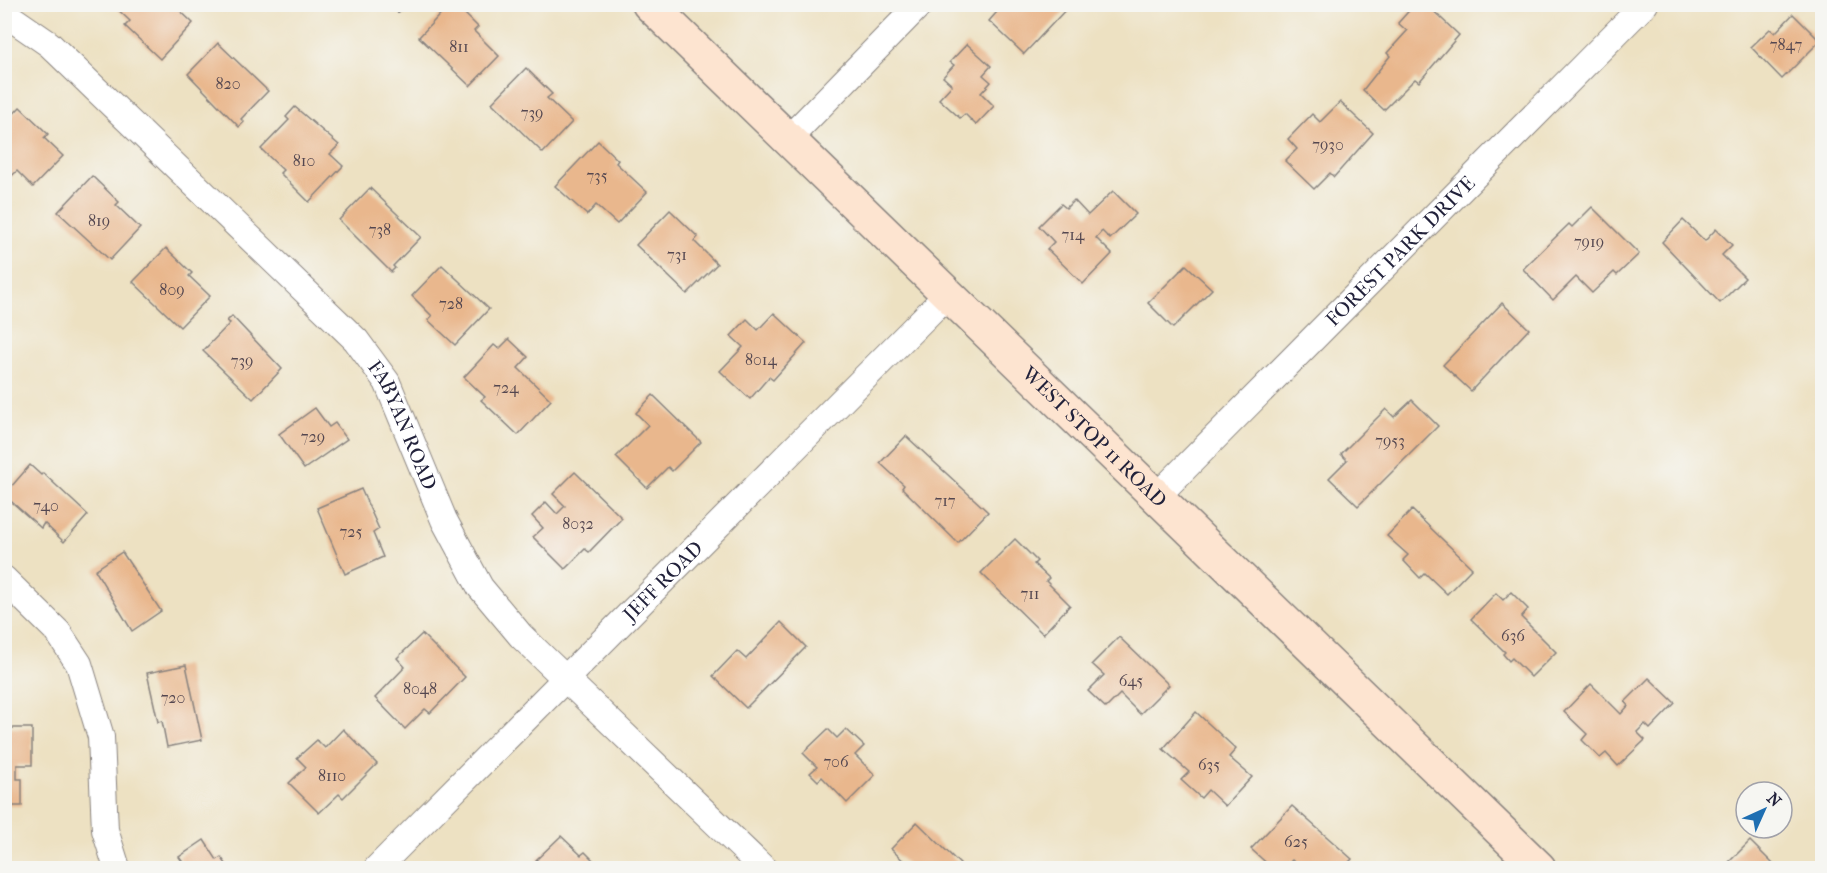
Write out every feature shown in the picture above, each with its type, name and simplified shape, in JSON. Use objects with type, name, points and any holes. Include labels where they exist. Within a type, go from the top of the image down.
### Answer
[{"type":"main road","name":"WEST STOP 11 ROAD","points":[[649,4],[1155,498],[1539,868]]},
{"type":"street","points":[[788,139],[920,4]]},
{"type":"street","name":"FOREST PARK DRIVE","points":[[1155,498],[1645,4]]},
{"type":"street","name":"FABYAN ROAD","points":[[4,13],[49,44],[356,340],[387,382],[444,520],[480,587],[521,636],[763,868]]},
{"type":"street","name":"JEFF ROAD","points":[[376,868],[948,294]]},
{"type":"street","points":[[4,579],[58,632],[79,664],[101,737],[108,864]]},
{"type":"building","points":[[112,4],[173,4],[193,23],[160,59],[125,26],[130,21]]},
{"type":"building","points":[[389,4],[406,4],[398,13]]},
{"type":"building","points":[[450,4],[455,4],[478,27],[474,31],[499,56],[470,86],[419,37]]},
{"type":"building","points":[[1004,4],[1071,4],[1024,54],[989,21]]},
{"type":"building","points":[[1415,4],[1426,4],[1459,35],[1419,82],[1415,79],[1384,110],[1363,90],[1390,56],[1387,53],[1407,31],[1398,23]]},
{"type":"building","points":[[1793,14],[1820,41],[1782,79],[1751,47],[1770,29],[1775,33]]},
{"type":"building","points":[[218,43],[268,91],[241,119],[244,122],[239,127],[188,74]]},
{"type":"building","points":[[967,44],[991,66],[983,75],[991,82],[981,93],[994,106],[976,125],[965,114],[960,118],[939,99],[952,85],[943,77],[954,65],[950,62]]},
{"type":"building","points":[[526,68],[552,94],[547,98],[572,122],[543,153],[492,103]]},
{"type":"building","points":[[1340,102],[1373,133],[1334,177],[1330,173],[1314,189],[1285,161],[1297,149],[1288,139],[1312,114],[1320,122]]},
{"type":"building","points":[[20,107],[48,134],[44,138],[63,156],[33,187],[17,171],[4,183],[4,124]]},
{"type":"building","points":[[295,107],[339,145],[330,154],[343,166],[309,202],[280,173],[283,170],[261,149],[289,120],[286,117]]},
{"type":"building","points":[[598,141],[618,160],[616,163],[647,192],[617,224],[596,205],[587,215],[555,186]]},
{"type":"building","points":[[92,176],[119,202],[116,205],[140,228],[110,260],[58,212]]},
{"type":"building","points":[[370,188],[421,237],[393,266],[395,268],[391,272],[339,220]]},
{"type":"building","points":[[1113,191],[1136,214],[1110,239],[1102,231],[1096,238],[1112,254],[1083,284],[1047,249],[1054,242],[1039,226],[1061,204],[1066,208],[1074,200],[1088,215]]},
{"type":"building","points":[[1592,207],[1639,254],[1617,275],[1614,272],[1592,293],[1576,277],[1553,300],[1523,269],[1569,224],[1572,227]]},
{"type":"building","points":[[670,210],[698,237],[694,241],[717,264],[687,294],[636,245]]},
{"type":"building","points":[[1683,220],[1705,241],[1716,229],[1732,245],[1722,255],[1745,278],[1720,303],[1662,242]]},
{"type":"building","points":[[166,248],[192,273],[189,276],[210,296],[180,327],[133,282]]},
{"type":"building","points":[[442,265],[489,309],[455,345],[428,320],[432,316],[412,296]]},
{"type":"building","points":[[1186,265],[1212,289],[1173,328],[1148,303]]},
{"type":"building","points":[[1502,303],[1529,329],[1471,391],[1443,365]]},
{"type":"building","points":[[774,313],[806,343],[773,380],[769,377],[750,399],[720,371],[743,347],[731,336],[747,319],[758,330]]},
{"type":"building","points":[[232,316],[282,369],[253,399],[203,351],[230,323],[227,321]]},
{"type":"building","points":[[509,339],[528,357],[518,368],[551,400],[518,435],[481,400],[485,397],[464,377],[494,345],[499,349]]},
{"type":"building","points":[[653,395],[701,442],[672,471],[668,467],[647,488],[616,457],[648,425],[636,413]]},
{"type":"building","points":[[1412,400],[1438,426],[1358,506],[1329,478],[1347,460],[1341,454],[1386,409],[1394,417]]},
{"type":"building","points":[[315,408],[329,427],[335,423],[347,439],[304,469],[279,434]]},
{"type":"building","points":[[906,436],[988,512],[958,543],[902,488],[904,485],[880,463]]},
{"type":"building","points":[[30,465],[41,475],[43,473],[88,515],[64,542],[44,523],[41,528],[4,495]]},
{"type":"building","points":[[575,472],[622,518],[589,552],[585,549],[565,569],[533,537],[543,528],[532,516],[546,502],[557,514],[565,506],[553,494]]},
{"type":"building","points":[[361,489],[379,529],[373,533],[383,557],[345,574],[317,508]]},
{"type":"building","points":[[1412,510],[1472,568],[1447,594],[1425,573],[1420,578],[1403,560],[1408,555],[1387,536]]},
{"type":"building","points":[[1015,539],[1037,561],[1034,564],[1049,578],[1046,581],[1070,605],[1043,634],[981,573]]},
{"type":"building","points":[[122,552],[161,611],[132,631],[95,570]]},
{"type":"building","points":[[1511,592],[1528,609],[1521,617],[1556,652],[1531,677],[1512,658],[1509,661],[1503,654],[1505,652],[1471,619],[1496,593],[1503,600]]},
{"type":"building","points":[[781,622],[806,647],[746,708],[713,676],[737,651],[746,659]]},
{"type":"building","points":[[422,634],[465,677],[430,713],[425,709],[405,729],[375,698],[405,667],[397,658]]},
{"type":"building","points":[[1119,637],[1169,685],[1140,714],[1120,694],[1106,708],[1088,691],[1104,675],[1092,664]]},
{"type":"building","points":[[186,665],[202,740],[167,747],[162,721],[158,722],[147,673]]},
{"type":"building","points":[[1649,678],[1675,703],[1650,729],[1645,724],[1637,732],[1645,740],[1618,766],[1606,753],[1600,758],[1582,740],[1587,734],[1564,712],[1591,684],[1621,714],[1628,706],[1625,702]]},
{"type":"building","points":[[1196,712],[1236,749],[1229,757],[1252,777],[1225,806],[1208,790],[1201,798],[1181,780],[1189,772],[1163,749]]},
{"type":"building","points":[[5,728],[32,728],[32,765],[17,765],[17,779],[22,779],[22,806],[5,806]]},
{"type":"building","points":[[343,729],[377,764],[343,798],[339,794],[319,813],[289,783],[306,767],[297,758],[317,740],[325,748]]},
{"type":"building","points":[[828,729],[837,738],[846,729],[864,746],[855,755],[875,775],[847,803],[822,777],[818,781],[810,773],[817,767],[803,753]]},
{"type":"building","points":[[1292,806],[1352,859],[1343,868],[1301,868],[1292,860],[1284,868],[1272,868],[1251,849]]},
{"type":"building","points":[[917,822],[964,868],[911,868],[891,849]]},
{"type":"building","points":[[561,836],[581,855],[585,852],[600,867],[606,861],[614,868],[545,868],[536,860]]},
{"type":"building","points":[[204,840],[217,860],[221,857],[229,868],[187,868],[179,857]]},
{"type":"building","points":[[1750,841],[1777,868],[1723,868]]}]
